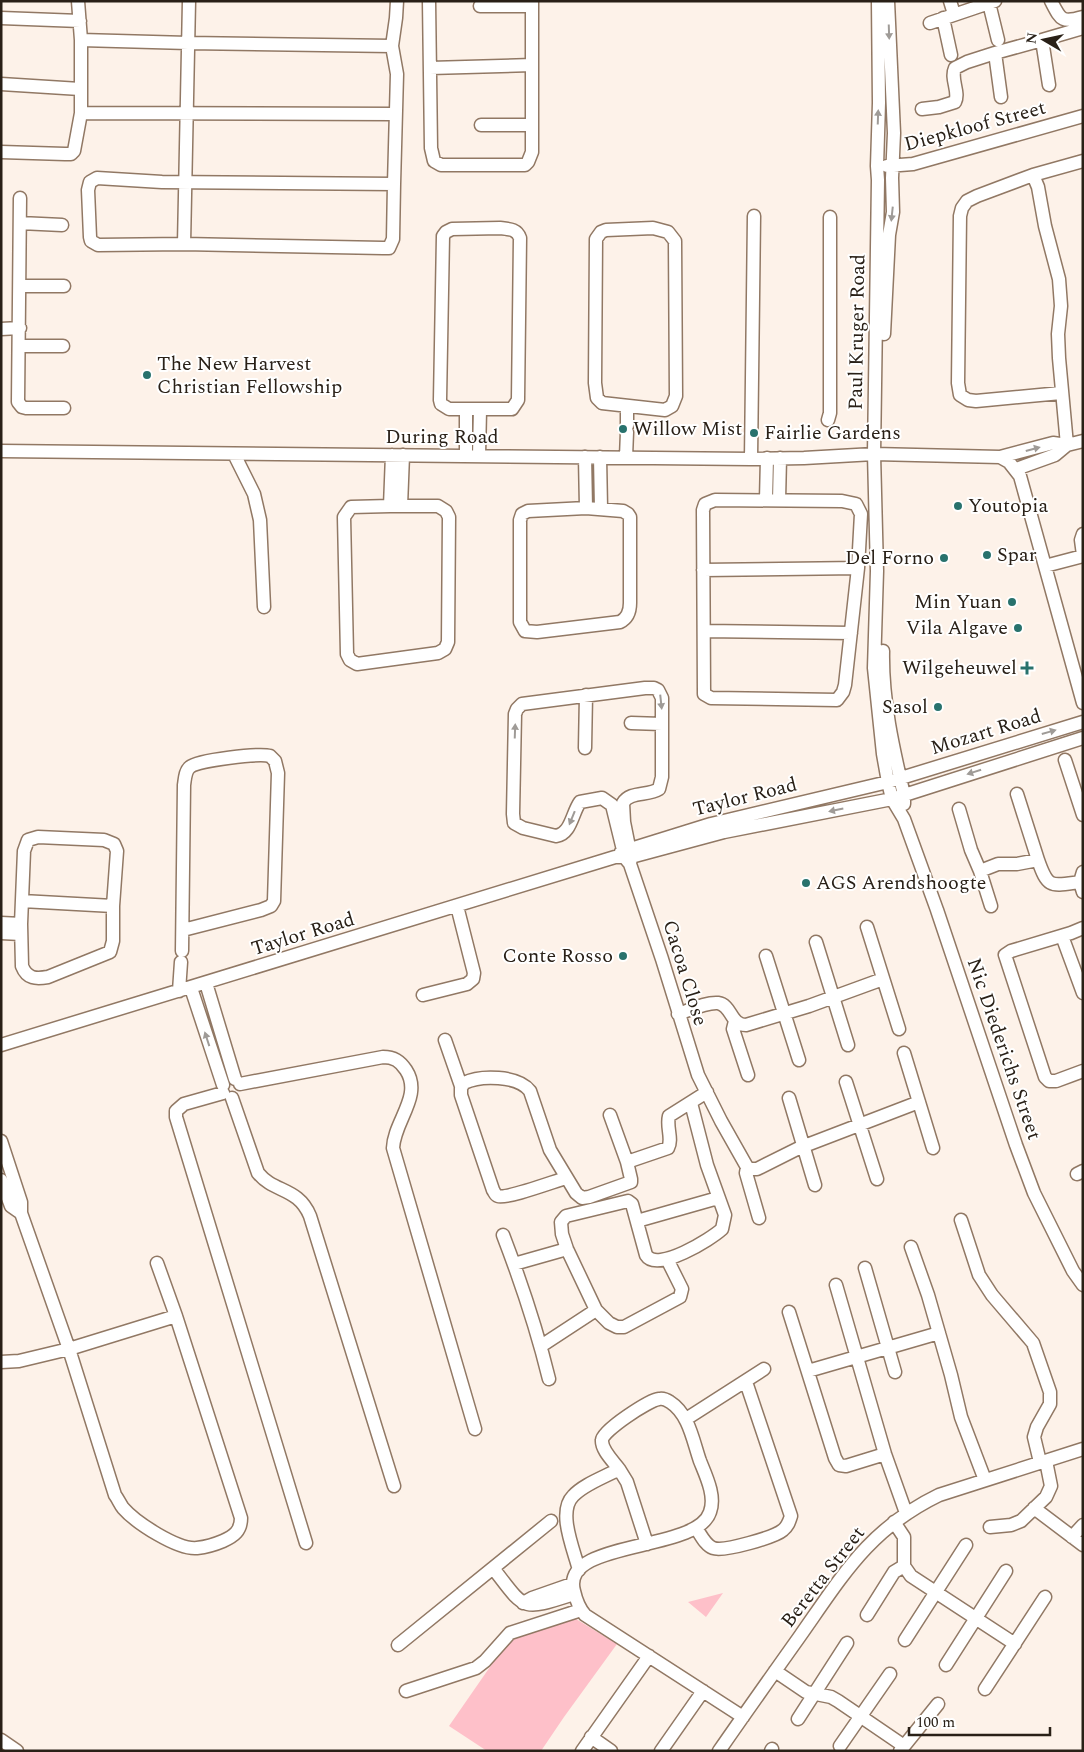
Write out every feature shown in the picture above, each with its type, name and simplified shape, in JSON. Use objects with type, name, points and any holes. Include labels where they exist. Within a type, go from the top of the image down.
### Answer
[{"type":"street","points":[[1,152],[72,154],[81,113],[81,40],[78,1]]},
{"type":"street","points":[[184,244],[189,1]]},
{"type":"street","points":[[394,184],[185,182],[97,178],[90,182],[88,190],[90,237],[94,243],[388,248],[393,239],[397,66],[392,46],[397,1]]},
{"type":"street","points":[[429,1],[431,156],[437,164],[524,165],[528,162],[532,152],[532,4],[480,6]]},
{"type":"street","name":"Paul Kruger Road","points":[[878,1],[878,454],[883,676],[891,737],[894,780],[898,797]]},
{"type":"street","name":"Paul Kruger Road","points":[[878,454],[889,235],[893,212],[894,133],[888,1]]},
{"type":"street","points":[[950,1],[948,16],[951,55]]},
{"type":"street","points":[[1051,1],[1059,17],[1063,20],[1068,21],[1083,17]]},
{"type":"street","points":[[930,23],[992,2],[998,40]]},
{"type":"street","points":[[1,18],[80,21]]},
{"type":"street","points":[[922,109],[939,107],[955,102],[957,97],[953,76],[955,68],[995,52],[1083,28]]},
{"type":"street","points":[[81,40],[392,46]]},
{"type":"street","points":[[1042,40],[1049,85]]},
{"type":"street","points":[[995,52],[1002,98]]},
{"type":"street","points":[[430,68],[532,65]]},
{"type":"street","points":[[1,84],[80,89]]},
{"type":"street","points":[[81,113],[395,114]]},
{"type":"street","name":"Diepkloof Street","points":[[877,166],[913,164],[1083,116]]},
{"type":"street","points":[[481,125],[532,125]]},
{"type":"street","points":[[894,133],[902,152],[913,164]]},
{"type":"street","points":[[1061,393],[976,401],[960,395],[960,229],[962,208],[967,201],[1033,175],[1083,161]]},
{"type":"street","points":[[1033,175],[1038,187],[1044,226],[1059,279],[1061,306],[1058,334],[1059,358],[1067,445]]},
{"type":"street","points":[[20,198],[18,402],[20,406],[26,408],[64,408]]},
{"type":"street","points":[[751,458],[754,216]]},
{"type":"street","points":[[828,420],[830,413],[830,217]]},
{"type":"street","points":[[20,224],[62,225]]},
{"type":"street","points":[[654,228],[663,230],[672,236],[675,241],[675,401],[670,408],[665,410],[628,407],[602,403],[595,393],[596,239],[601,232],[606,230],[654,228]]},
{"type":"street","points":[[510,229],[519,234],[520,238],[518,400],[512,409],[466,410],[448,409],[441,404],[440,400],[442,240],[446,232],[452,230],[510,229]]},
{"type":"street","points":[[20,286],[64,286]]},
{"type":"street","points":[[1,329],[20,328]]},
{"type":"street","points":[[19,346],[62,346]]},
{"type":"street","points":[[626,457],[628,407]]},
{"type":"street","points":[[466,410],[466,456]]},
{"type":"street","points":[[480,410],[480,455]]},
{"type":"street","points":[[1016,469],[1055,455],[1067,445],[1083,441]]},
{"type":"street","name":"During Road","points":[[1,451],[751,458],[878,454],[1000,457],[1053,444],[1067,445]]},
{"type":"street","points":[[234,454],[254,494],[259,514],[264,607]]},
{"type":"street","points":[[396,506],[398,455]]},
{"type":"street","points":[[585,457],[586,508]]},
{"type":"street","points":[[600,457],[601,508]]},
{"type":"street","points":[[1000,457],[1016,469],[1020,476],[1083,703]]},
{"type":"street","points":[[773,500],[774,458]]},
{"type":"street","points":[[714,500],[773,500],[842,501],[856,504],[861,514],[858,568],[843,692],[836,700],[831,702],[711,698],[703,692],[703,510],[705,504],[714,500]]},
{"type":"street","points":[[396,506],[438,506],[449,517],[448,642],[445,649],[438,653],[357,664],[350,660],[347,654],[344,517],[351,507],[396,506]]},
{"type":"street","points":[[586,508],[623,511],[630,517],[630,603],[626,617],[620,622],[537,632],[525,631],[520,622],[520,520],[522,514],[528,511],[586,508]]},
{"type":"street","points":[[1045,566],[1083,555],[1081,540],[1083,534]]},
{"type":"street","points":[[703,570],[858,568]]},
{"type":"street","points":[[704,631],[851,633]]},
{"type":"street","points":[[654,688],[658,690],[662,698],[662,777],[659,789],[653,793],[630,796],[623,803],[625,856],[612,805],[602,798],[580,802],[567,831],[562,835],[556,836],[518,826],[513,819],[515,714],[522,704],[586,695],[654,688]]},
{"type":"street","points":[[585,748],[586,695]]},
{"type":"street","name":"Mozart Road","points":[[894,780],[1083,722]]},
{"type":"street","points":[[631,723],[662,724]]},
{"type":"street","name":"Mozart Road","points":[[898,797],[1083,738]]},
{"type":"street","points":[[183,930],[261,910],[271,906],[274,901],[278,773],[275,761],[270,756],[258,755],[201,762],[190,766],[186,772],[184,785],[182,957],[185,990],[258,1173],[267,1181],[303,1202],[310,1216],[394,1486]]},
{"type":"street","points":[[1065,760],[1083,815]]},
{"type":"street","name":"Taylor Road","points":[[625,856],[711,824],[894,780]]},
{"type":"street","points":[[1017,794],[1044,877],[1049,882],[1059,885],[1082,882]]},
{"type":"street","name":"Taylor Road","points":[[1,1045],[625,856],[724,832],[898,797]]},
{"type":"street","name":"Nic Diederichs Street","points":[[898,797],[1034,1193],[1073,1271],[1083,1285]]},
{"type":"street","points":[[959,809],[991,906]]},
{"type":"street","points":[[38,838],[104,840],[110,841],[116,846],[113,941],[110,952],[48,977],[32,978],[25,972],[22,966],[22,901],[24,851],[28,840],[38,838]]},
{"type":"street","name":"Cacoa Close","points":[[625,856],[662,959],[698,1075],[721,1121],[747,1166]]},
{"type":"street","points":[[980,871],[998,864],[1017,864],[1038,860]]},
{"type":"street","points":[[22,901],[113,906]]},
{"type":"street","points":[[423,995],[467,984],[473,979],[474,973],[457,906]]},
{"type":"street","points":[[1,923],[21,929]]},
{"type":"street","points":[[867,927],[899,1029]]},
{"type":"street","points":[[1083,928],[1011,951],[1005,955],[1045,1077],[1049,1081],[1056,1081],[1083,1071]]},
{"type":"street","points":[[1,933],[21,929]]},
{"type":"street","points":[[1062,936],[1083,993]]},
{"type":"street","points":[[816,942],[848,1045]]},
{"type":"street","points":[[766,956],[799,1060]]},
{"type":"street","points":[[679,1018],[708,1005],[721,1004],[725,1006],[735,1021],[746,1025],[883,979]]},
{"type":"street","points":[[206,984],[241,1091],[239,1095],[226,1092],[184,1104],[176,1111],[176,1117],[306,1543]]},
{"type":"street","points":[[735,1021],[733,1029],[748,1075]]},
{"type":"street","points":[[445,1040],[461,1086],[461,1096],[496,1195],[509,1195],[566,1178]]},
{"type":"street","points":[[904,1053],[933,1148]]},
{"type":"street","points":[[226,1092],[227,1080],[237,1082],[383,1057],[395,1059],[401,1063],[408,1073],[412,1090],[394,1141],[395,1156],[475,1429]]},
{"type":"street","points":[[461,1086],[468,1081],[484,1078],[509,1080],[526,1086],[530,1091],[550,1150],[578,1197],[589,1197],[630,1182],[632,1178],[610,1115]]},
{"type":"street","points":[[846,1082],[877,1179]]},
{"type":"street","points":[[627,1162],[668,1148],[670,1143],[669,1116],[708,1092]]},
{"type":"street","points":[[789,1098],[815,1185]]},
{"type":"street","points":[[759,1218],[746,1173],[747,1166],[751,1169],[758,1169],[803,1146],[919,1102]]},
{"type":"street","points":[[666,1259],[680,1283],[682,1289],[680,1297],[624,1328],[612,1325],[596,1310],[567,1248],[561,1225],[562,1220],[566,1216],[628,1201],[632,1204],[647,1258],[654,1260],[666,1259],[707,1241],[722,1229],[725,1223],[725,1215],[718,1198],[691,1103]]},
{"type":"street","points":[[1,1141],[14,1207]]},
{"type":"street","points":[[1,1180],[14,1207],[69,1349],[115,1495],[124,1509],[144,1525],[182,1546],[196,1548],[216,1544],[236,1533],[239,1529],[240,1518],[176,1316],[157,1263]]},
{"type":"street","points":[[637,1221],[718,1198]]},
{"type":"street","points":[[961,1220],[979,1275],[992,1295],[1033,1343],[1050,1392],[1050,1404],[1037,1427],[1034,1437],[1051,1486],[1046,1497],[1021,1521],[1016,1524],[990,1527]]},
{"type":"street","points":[[503,1235],[541,1346],[549,1379]]},
{"type":"street","points":[[911,1247],[928,1295],[961,1418],[985,1480]]},
{"type":"street","points":[[514,1264],[567,1248]]},
{"type":"street","points":[[865,1268],[895,1372]]},
{"type":"street","points":[[836,1285],[885,1454],[906,1513]]},
{"type":"street","points":[[541,1346],[596,1310]]},
{"type":"street","points":[[789,1312],[835,1458],[839,1465],[846,1466],[885,1454]]},
{"type":"street","points":[[1,1362],[19,1362],[69,1349],[176,1316]]},
{"type":"street","points":[[808,1371],[888,1346],[939,1333]]},
{"type":"street","points":[[686,1419],[764,1369]]},
{"type":"street","points":[[696,1528],[707,1544],[712,1547],[726,1549],[780,1532],[789,1523],[791,1516],[746,1382]]},
{"type":"street","points":[[647,1544],[627,1482],[606,1451],[602,1440],[603,1435],[616,1424],[651,1401],[659,1399],[668,1400],[686,1419],[709,1487],[711,1500],[710,1514],[696,1528],[647,1544],[595,1557],[579,1570],[573,1579],[573,1589],[581,1610],[585,1615],[743,1717]]},
{"type":"street","name":"Beretta Street","points":[[719,1751],[859,1554],[873,1539],[906,1513],[940,1495],[1083,1449]]},
{"type":"street","points":[[579,1570],[566,1522],[565,1511],[567,1505],[572,1496],[582,1489],[619,1469]]},
{"type":"street","points":[[1034,1508],[1083,1545]]},
{"type":"street","points":[[398,1645],[551,1521]]},
{"type":"street","points":[[894,1522],[904,1537],[904,1566],[911,1576],[1015,1644]]},
{"type":"street","points":[[1072,1537],[1083,1525]]},
{"type":"street","points":[[905,1640],[966,1545]]},
{"type":"street","points":[[867,1615],[894,1572],[904,1566]]},
{"type":"street","points":[[493,1568],[513,1594],[524,1603],[534,1606],[573,1589]]},
{"type":"street","points":[[946,1665],[1006,1571]]},
{"type":"street","points":[[985,1689],[1045,1597]]},
{"type":"street","points":[[406,1691],[476,1668],[485,1661],[505,1637],[515,1630],[581,1610]]},
{"type":"street","points":[[798,1719],[847,1644]]},
{"type":"street","points":[[582,1751],[649,1656]]},
{"type":"street","points":[[775,1671],[806,1692],[831,1697],[861,1716],[902,1748],[938,1704]]},
{"type":"street","points":[[840,1746],[890,1674]]},
{"type":"street","points":[[661,1751],[702,1691]]},
{"type":"street","points":[[591,1737],[611,1751]]},
{"type":"street","points":[[1,1740],[18,1751]]},
{"type":"shaded area","points":[[723,1593],[706,1617],[688,1602]]},
{"type":"shaded area","points":[[576,1619],[617,1644],[541,1751],[487,1751],[449,1726],[510,1638],[538,1628]]},
{"type":"place","name":"The New Harvest Christian Fellowship","points":[[147,375]]},
{"type":"place","name":"Willow Mist","points":[[623,429]]},
{"type":"place","name":"Fairlie Gardens","points":[[754,433]]},
{"type":"place","name":"Youtopia","points":[[958,506]]},
{"type":"place","name":"Spar","points":[[987,555]]},
{"type":"place","name":"Del Forno","points":[[944,558]]},
{"type":"place","name":"Min Yuan","points":[[1012,602]]},
{"type":"place","name":"Vila Algave","points":[[1018,628]]},
{"type":"place","name":"Wilgeheuwel","points":[[1027,668]]},
{"type":"place","name":"Sasol","points":[[938,707]]},
{"type":"place","name":"AGS Arendshoogte","points":[[806,883]]},
{"type":"place","name":"Conte Rosso","points":[[623,956]]}]
